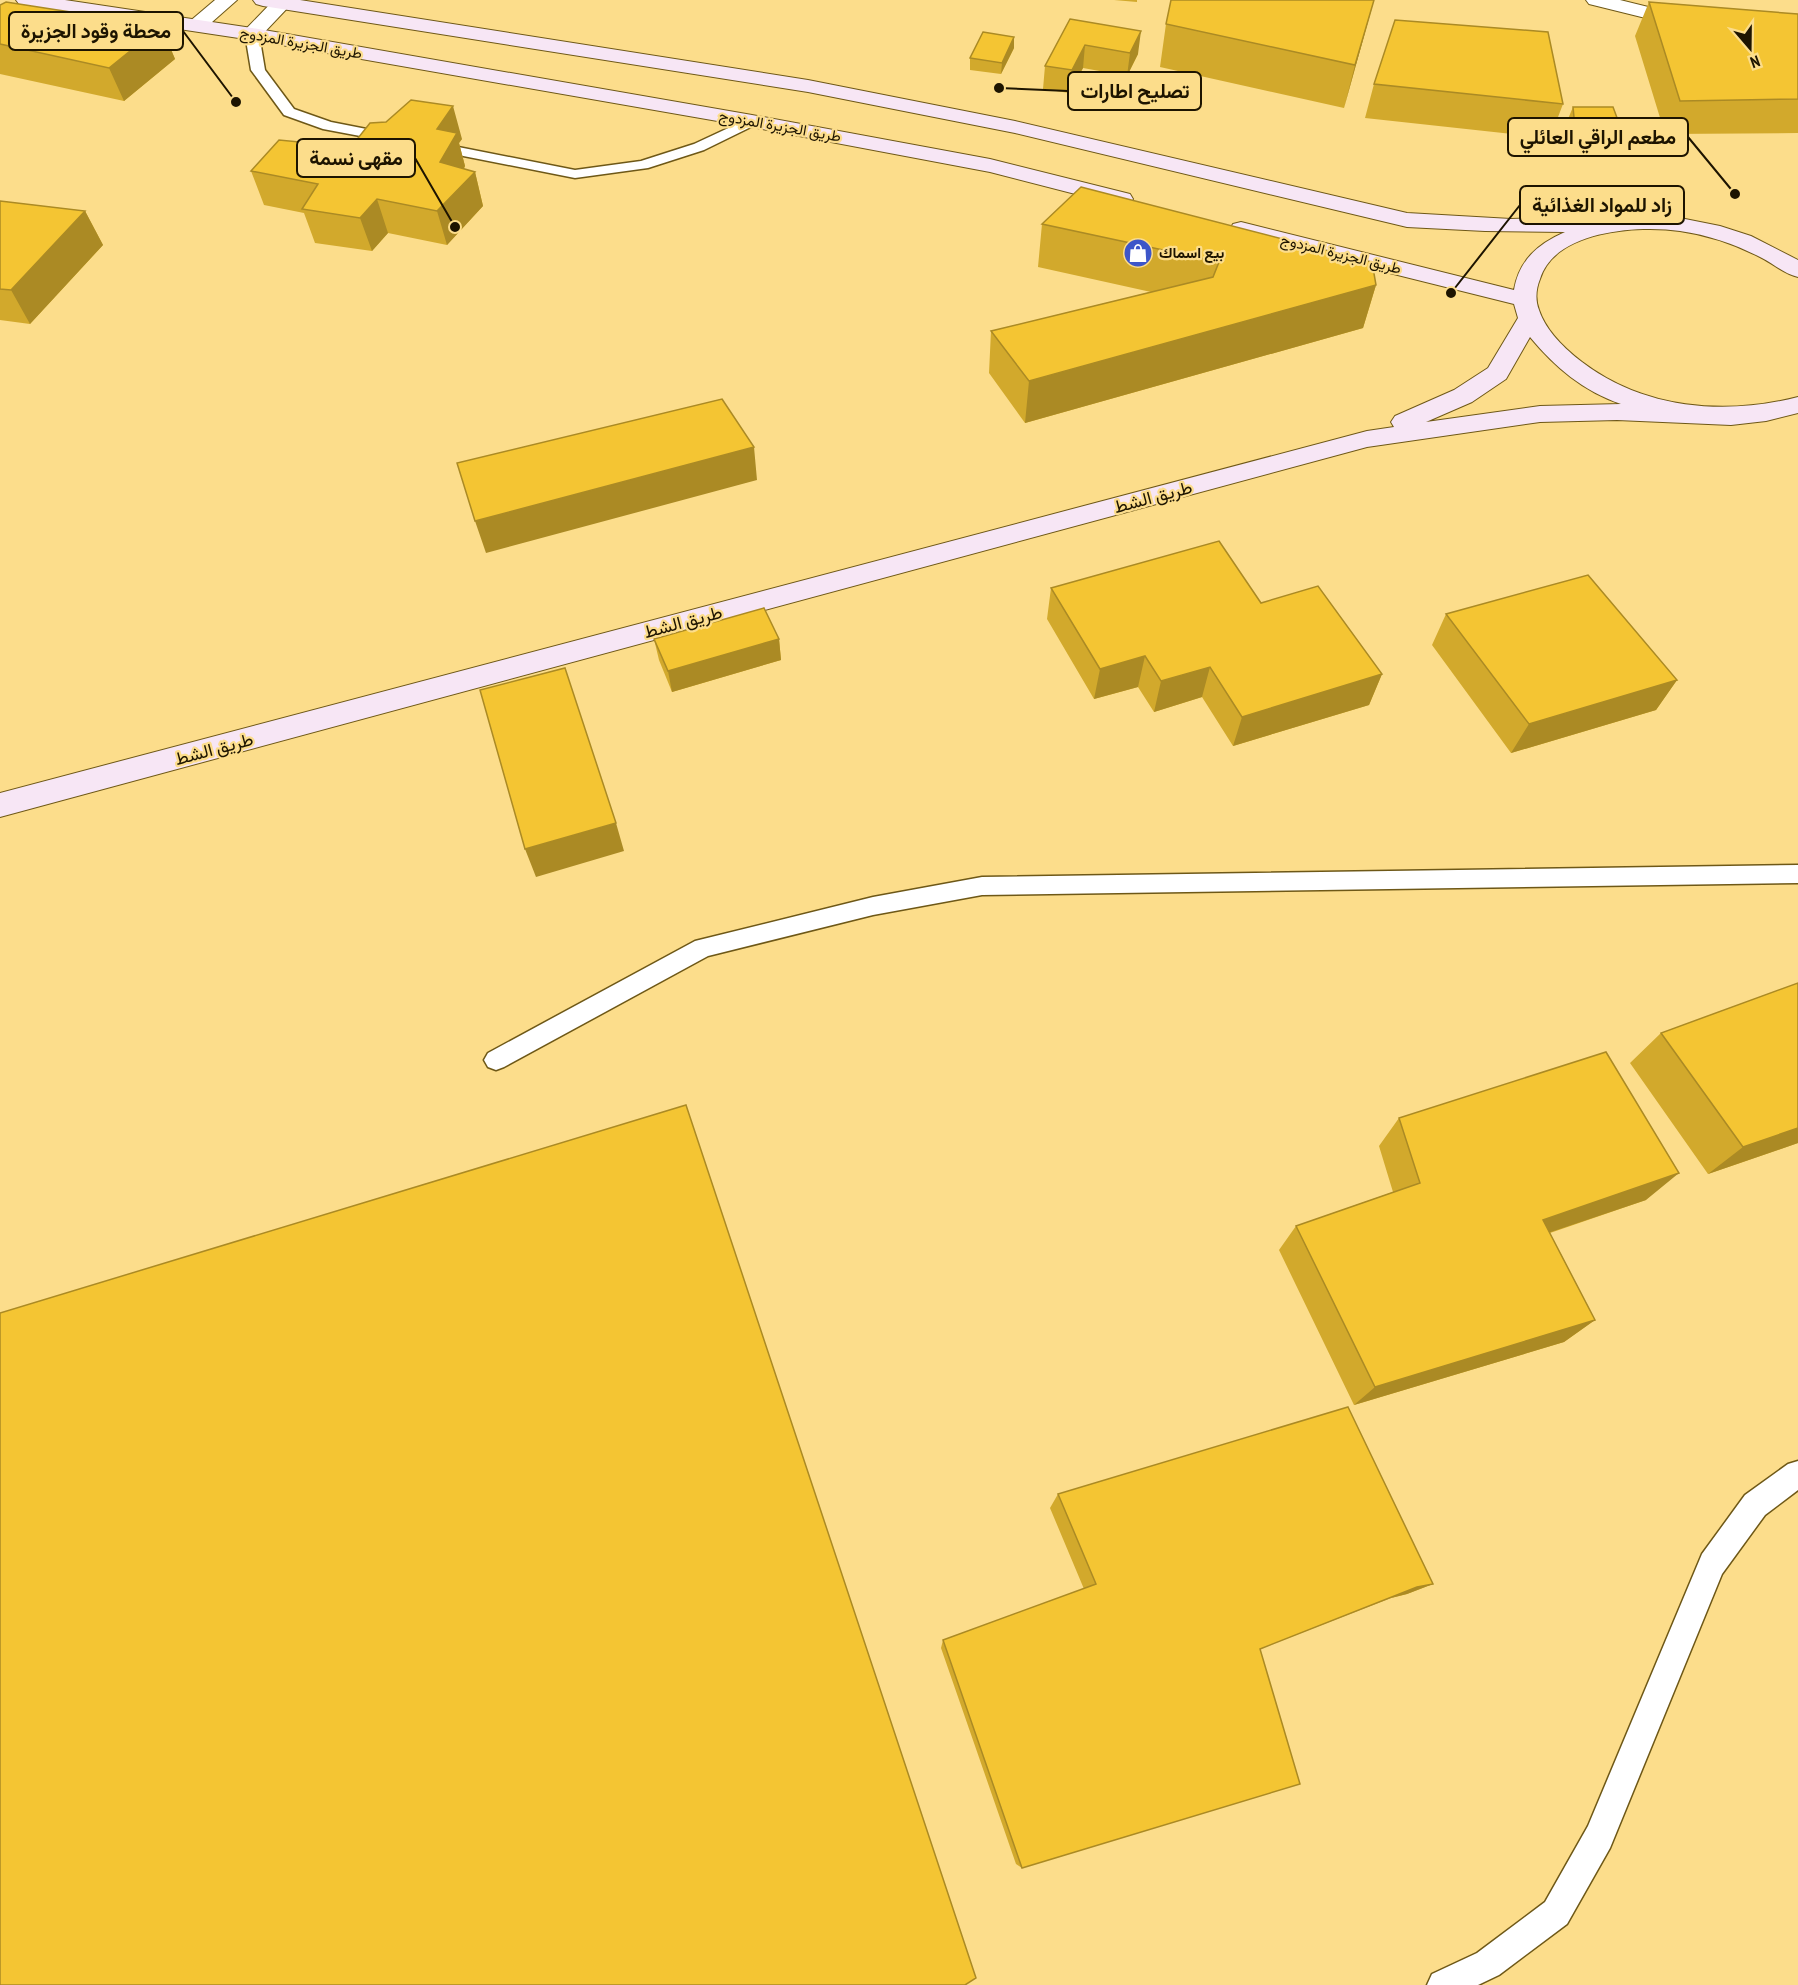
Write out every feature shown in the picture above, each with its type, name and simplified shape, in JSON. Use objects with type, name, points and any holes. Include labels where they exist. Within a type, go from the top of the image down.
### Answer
[{"type":"main road","name":"طريق الجزيرة المزدوج","points":[[26,0],[252,34],[752,121],[990,166],[1140,203]]},
{"type":"main road","points":[[390,0],[435,28]]},
{"type":"main road","points":[[277,1],[808,86],[1015,127],[1407,220],[1541,227],[1651,223],[1687,226],[1725,234],[1760,248],[1798,270]]},
{"type":"main road","name":"طريق الجزيرة المزدوج","points":[[1221,224],[1527,309]]},
{"type":"main road","points":[[1367,439],[1463,396],[1497,373],[1527,309],[1529,272],[1547,250],[1576,233],[1616,224]]},
{"type":"main road","points":[[1760,248],[1798,254]]},
{"type":"main road","points":[[1527,309],[1547,345],[1575,370],[1604,386],[1658,407],[1705,416]]},
{"type":"main road","points":[[1750,416],[1781,411],[1798,405]]},
{"type":"main road","points":[[1367,439],[1540,414],[1617,412],[1750,416],[1798,422]]},
{"type":"main road","name":"طريق الشط","points":[[0,805],[1367,439]]},
{"type":"street","points":[[196,27],[227,0]]},
{"type":"street","points":[[1596,0],[1712,28]]},
{"type":"street","points":[[252,34],[277,1]]},
{"type":"lane","points":[[252,34],[258,70],[289,112],[328,126],[575,174],[643,165],[699,147],[752,121]]},
{"type":"lane","points":[[496,1060],[703,948],[873,906],[982,886],[1798,874]]},
{"type":"lane","points":[[1443,1985],[1488,1964],[1556,1913],[1599,1837],[1712,1564],[1755,1506],[1798,1474]]},
{"type":"building","points":[[1171,0],[1374,0],[1355,65],[1166,24]]},
{"type":"building","points":[[6,2],[161,26],[109,68],[0,44],[0,5]]},
{"type":"building","points":[[1649,2],[1798,14],[1798,99],[1680,101]]},
{"type":"building","points":[[1070,19],[1141,31],[1130,53],[1085,45],[1072,70],[1045,66]]},
{"type":"building","points":[[1395,20],[1548,32],[1563,104],[1374,84]]},
{"type":"building","points":[[983,32],[1014,37],[1002,63],[970,58]]},
{"type":"building","points":[[411,100],[453,106],[437,129],[457,133],[440,162],[475,172],[437,211],[377,199],[360,218],[302,209],[318,184],[251,171],[279,140],[351,147],[370,123],[386,122]]},
{"type":"building","points":[[1573,107],[1613,107],[1626,142],[1576,138]]},
{"type":"building","points":[[1081,187],[1372,262],[1376,285],[1029,381],[991,331],[1213,277],[1219,262],[1042,224]]},
{"type":"building","points":[[0,201],[85,211],[11,290],[0,289]]},
{"type":"building","points":[[722,399],[754,447],[475,521],[457,463]]},
{"type":"building","points":[[1219,541],[1261,603],[1318,586],[1382,674],[1242,717],[1210,667],[1161,681],[1145,656],[1100,669],[1051,588]]},
{"type":"building","points":[[1588,575],[1677,680],[1529,724],[1446,614]]},
{"type":"building","points":[[764,608],[779,639],[668,671],[654,639]]},
{"type":"building","points":[[565,668],[616,823],[525,849],[480,690]]},
{"type":"building","points":[[1798,983],[1798,1128],[1743,1147],[1661,1033]]},
{"type":"building","points":[[1606,1052],[1679,1173],[1543,1220],[1595,1320],[1375,1387],[1296,1226],[1420,1183],[1399,1118]]},
{"type":"building","points":[[686,1105],[976,1978],[965,1985],[0,1985],[0,1313]]},
{"type":"building","points":[[1348,1407],[1433,1584],[1417,1587],[1260,1649],[1300,1784],[1022,1868],[943,1640],[1096,1584],[1058,1494]]},
{"type":"place","name":"تصليح اطارات","points":[[999,88]]},
{"type":"place","name":"محطة وقود الجزيرة","points":[[236,102]]},
{"type":"place","name":"مطعم الراقي العائلي","points":[[1735,194]]},
{"type":"place","name":"مقهى نسمة","points":[[455,227]]},
{"type":"place","name":"بيع اسماك","points":[[1138,253]]},
{"type":"place","name":"زاد للمواد الغذائية","points":[[1451,293]]}]
